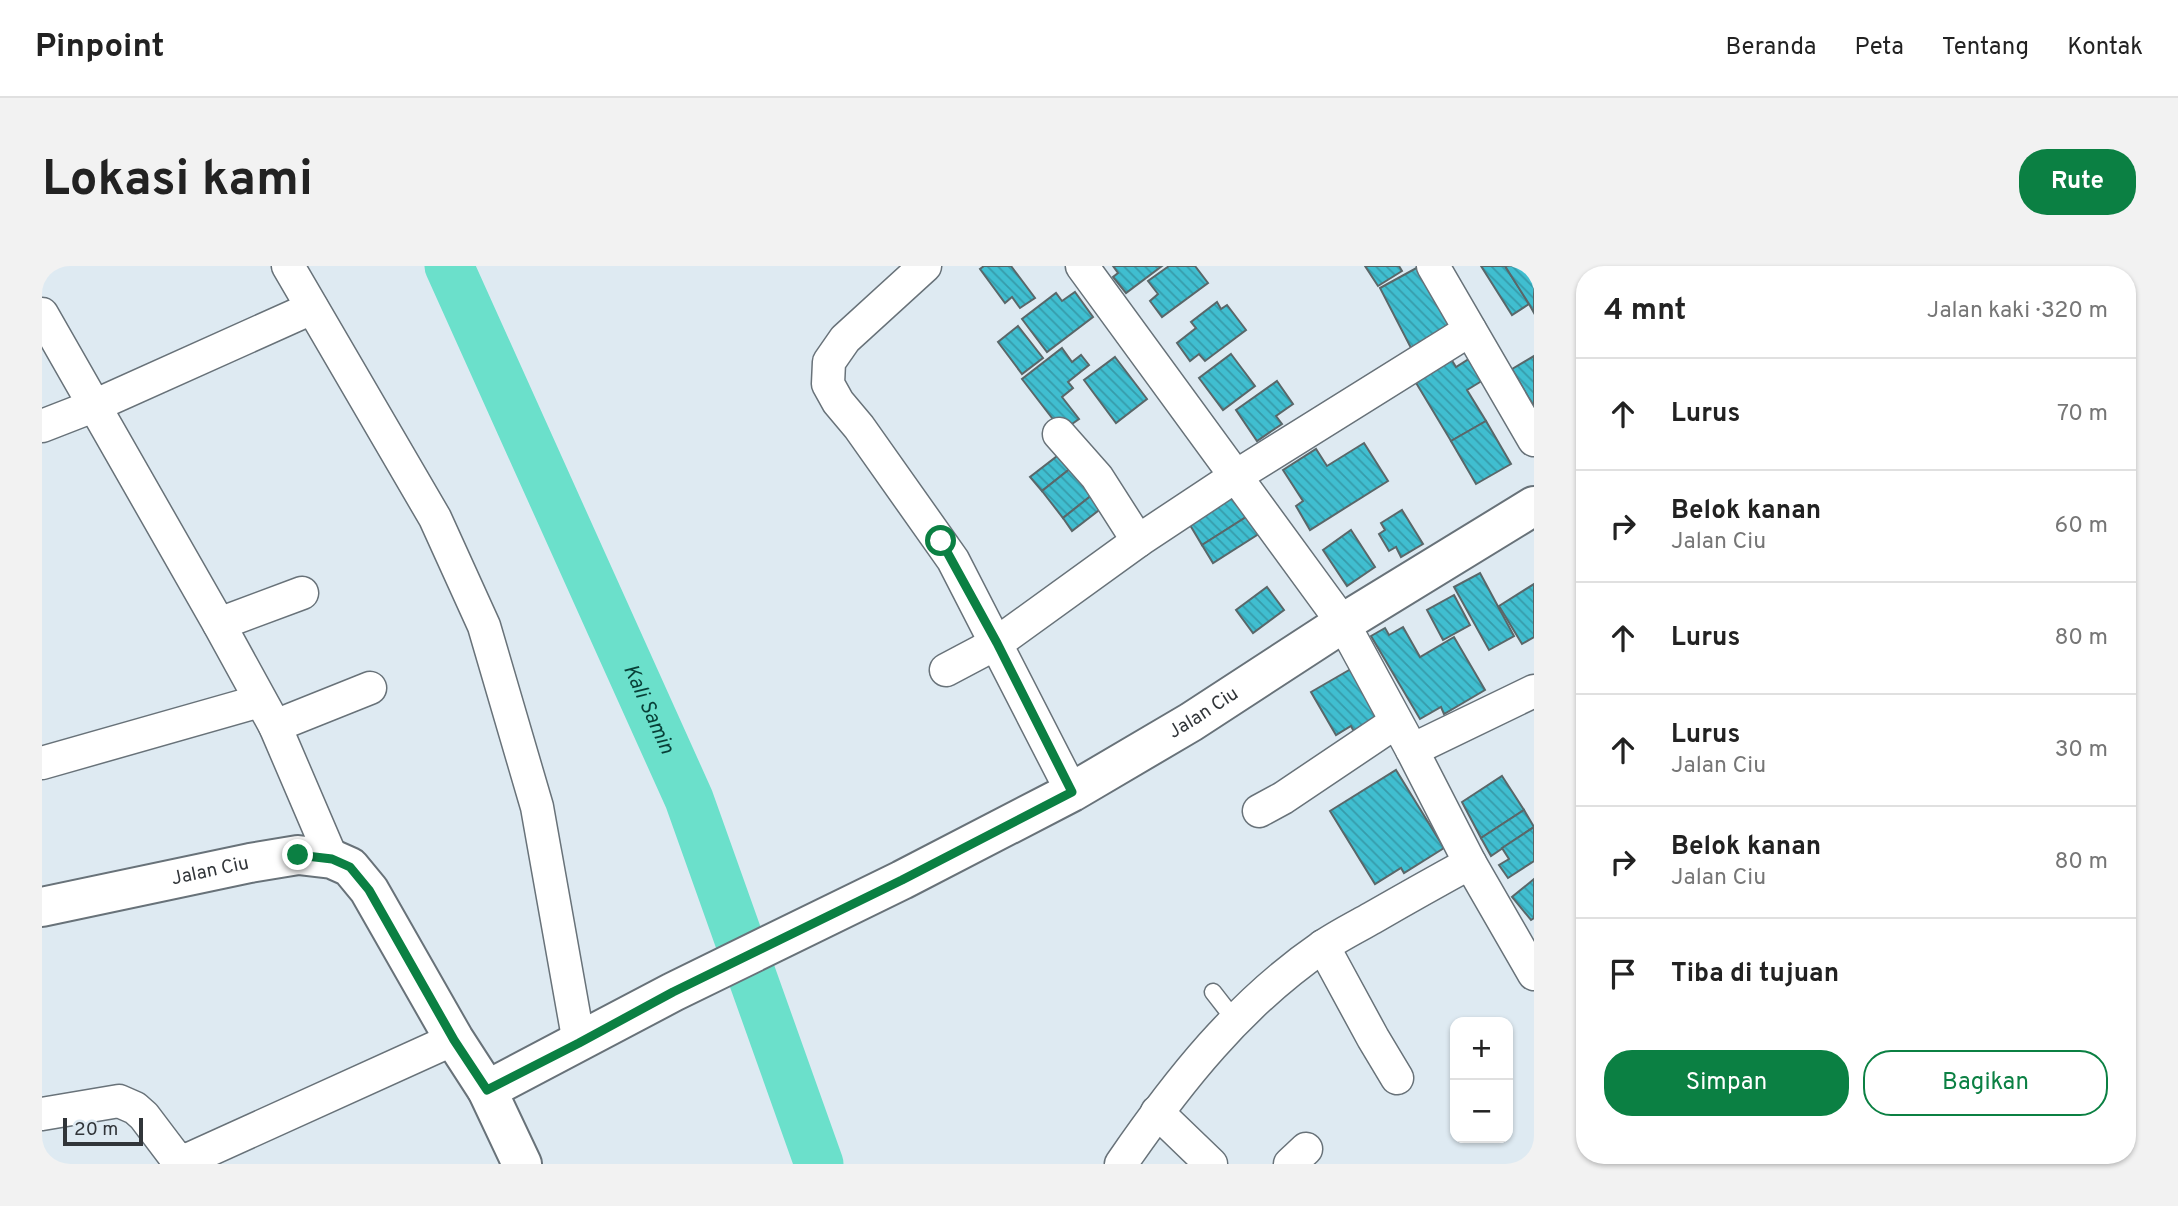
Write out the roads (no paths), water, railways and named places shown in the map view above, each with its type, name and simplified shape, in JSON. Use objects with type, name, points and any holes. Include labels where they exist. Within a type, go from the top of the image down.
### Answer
[{"type":"street","points":[[288,266],[435,518],[484,626],[537,807],[579,1043],[487,1090]]},
{"type":"street","points":[[925,266],[845,339],[829,362],[828,384],[838,402],[941,541],[997,643],[1072,792]]},
{"type":"street","points":[[1083,266],[1343,623],[1470,863],[1534,974]]},
{"type":"street","points":[[1433,266],[1534,440]]},
{"type":"street","points":[[42,426],[96,405],[312,308]]},
{"type":"street","points":[[42,314],[96,405],[268,714],[332,859]]},
{"type":"street","points":[[946,670],[997,643],[1138,541],[1236,475],[1470,330]]},
{"type":"street","points":[[1059,434],[1097,477],[1138,541]]},
{"type":"street","name":"Jalan Ciu","points":[[579,1043],[673,992],[1072,792],[1191,722],[1343,623],[1534,506]]},
{"type":"street","points":[[219,624],[302,593]]},
{"type":"street","points":[[45,755],[268,714],[370,688]]},
{"type":"street","points":[[1412,750],[1534,691]]},
{"type":"street","points":[[1259,810],[1277,802],[1396,722]]},
{"type":"street","name":"Jalan Ciu","points":[[42,907],[298,855],[332,859],[350,867],[369,890],[454,1040],[487,1090],[522,1164]]},
{"type":"street","points":[[1121,1164],[1157,1112],[1206,1050],[1234,1019],[1281,978],[1323,946],[1470,863]]},
{"type":"street","points":[[1323,946],[1397,1078]]},
{"type":"street","points":[[42,1114],[119,1101],[135,1108],[144,1116],[175,1157],[187,1160],[454,1040]]},
{"type":"street","points":[[1157,1112],[1211,1164]]},
{"type":"lane","points":[[1213,992],[1234,1019]]},
{"type":"waterway","name":"Kali Samin","points":[[449,266],[689,799],[819,1164]]}]
